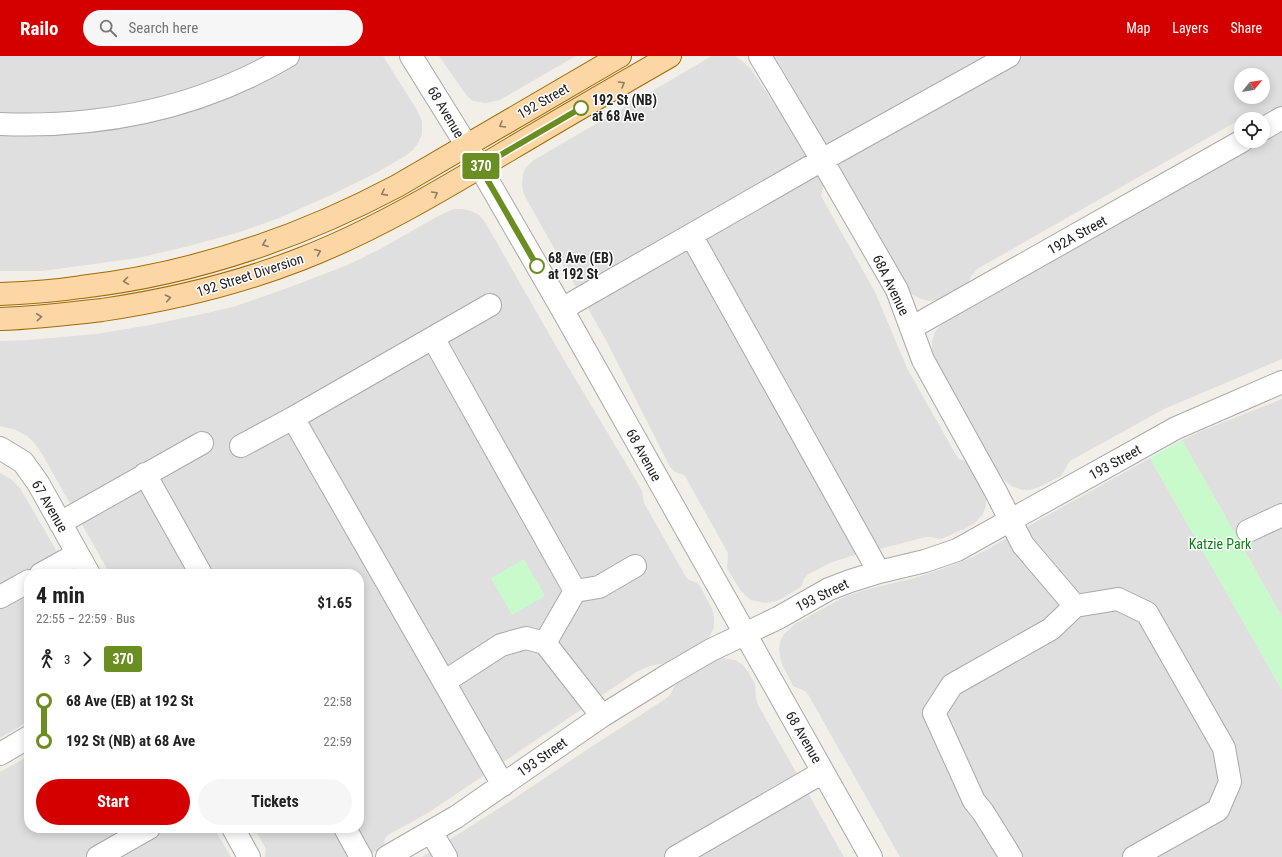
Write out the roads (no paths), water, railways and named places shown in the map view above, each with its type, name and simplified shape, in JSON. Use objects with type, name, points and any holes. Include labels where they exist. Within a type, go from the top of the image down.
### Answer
[{"type":"main road","name":"192 Street","points":[[466,146],[620,56]]},
{"type":"main road","name":"192 Street","points":[[480,167],[670,56]]},
{"type":"main road","name":"192 Street Diversion","points":[[0,294],[56,290],[132,281],[235,255],[287,236],[363,204],[466,146]]},
{"type":"main road","name":"192 Street Diversion","points":[[0,319],[77,313],[139,304],[221,286],[301,259],[387,221],[480,167]]},
{"type":"street","points":[[0,124],[65,124],[108,119],[150,111],[201,96],[250,76],[288,56]]},
{"type":"street","name":"68 Avenue","points":[[411,56],[480,167],[562,309],[872,857]]},
{"type":"street","name":"68A Avenue","points":[[760,56],[897,290],[923,360],[996,492],[1023,545],[1075,606]]},
{"type":"street","points":[[562,309],[822,160],[1009,56]]},
{"type":"street","points":[[1270,125],[1282,118]]},
{"type":"street","name":"192A Street","points":[[911,328],[1234,146]]},
{"type":"street","points":[[691,235],[880,572]]},
{"type":"street","points":[[241,446],[293,418],[490,304]]},
{"type":"street","points":[[433,338],[576,591]]},
{"type":"street","name":"193 Street","points":[[387,857],[456,817],[602,716],[711,650],[778,618],[829,589],[850,581],[925,561],[957,550],[1176,428],[1282,382]]},
{"type":"street","points":[[293,418],[503,785]]},
{"type":"street","points":[[60,522],[202,443]]},
{"type":"street","name":"67 Avenue","points":[[1,448],[23,462],[38,483],[85,569]]},
{"type":"street","points":[[145,474],[198,569]]},
{"type":"street","points":[[1248,531],[1282,515]]},
{"type":"street","points":[[50,569],[77,554]]},
{"type":"street","points":[[545,643],[576,591],[599,587],[635,566]]},
{"type":"street","points":[[0,597],[24,584]]},
{"type":"street","points":[[1011,857],[983,812],[974,801],[934,713],[952,685],[1050,629],[1075,606],[1118,599],[1147,613],[1224,748],[1230,782],[1218,810],[1134,857]]},
{"type":"street","points":[[444,682],[501,645],[526,638],[545,643],[602,716]]},
{"type":"street","points":[[0,754],[24,740]]},
{"type":"street","points":[[676,857],[823,772]]},
{"type":"street","points":[[431,832],[446,857]]},
{"type":"street","points":[[98,857],[140,833]]},
{"type":"street","points":[[236,833],[249,857]]},
{"type":"street","points":[[347,833],[361,857]]},
{"type":"place","name":"192 St (NB) at 68 Ave","points":[[581,108]]},
{"type":"place","name":"68 Ave (EB) at 192 St","points":[[537,266]]},
{"type":"park label","name":"Katzie Park","points":[[1220,544]]}]
